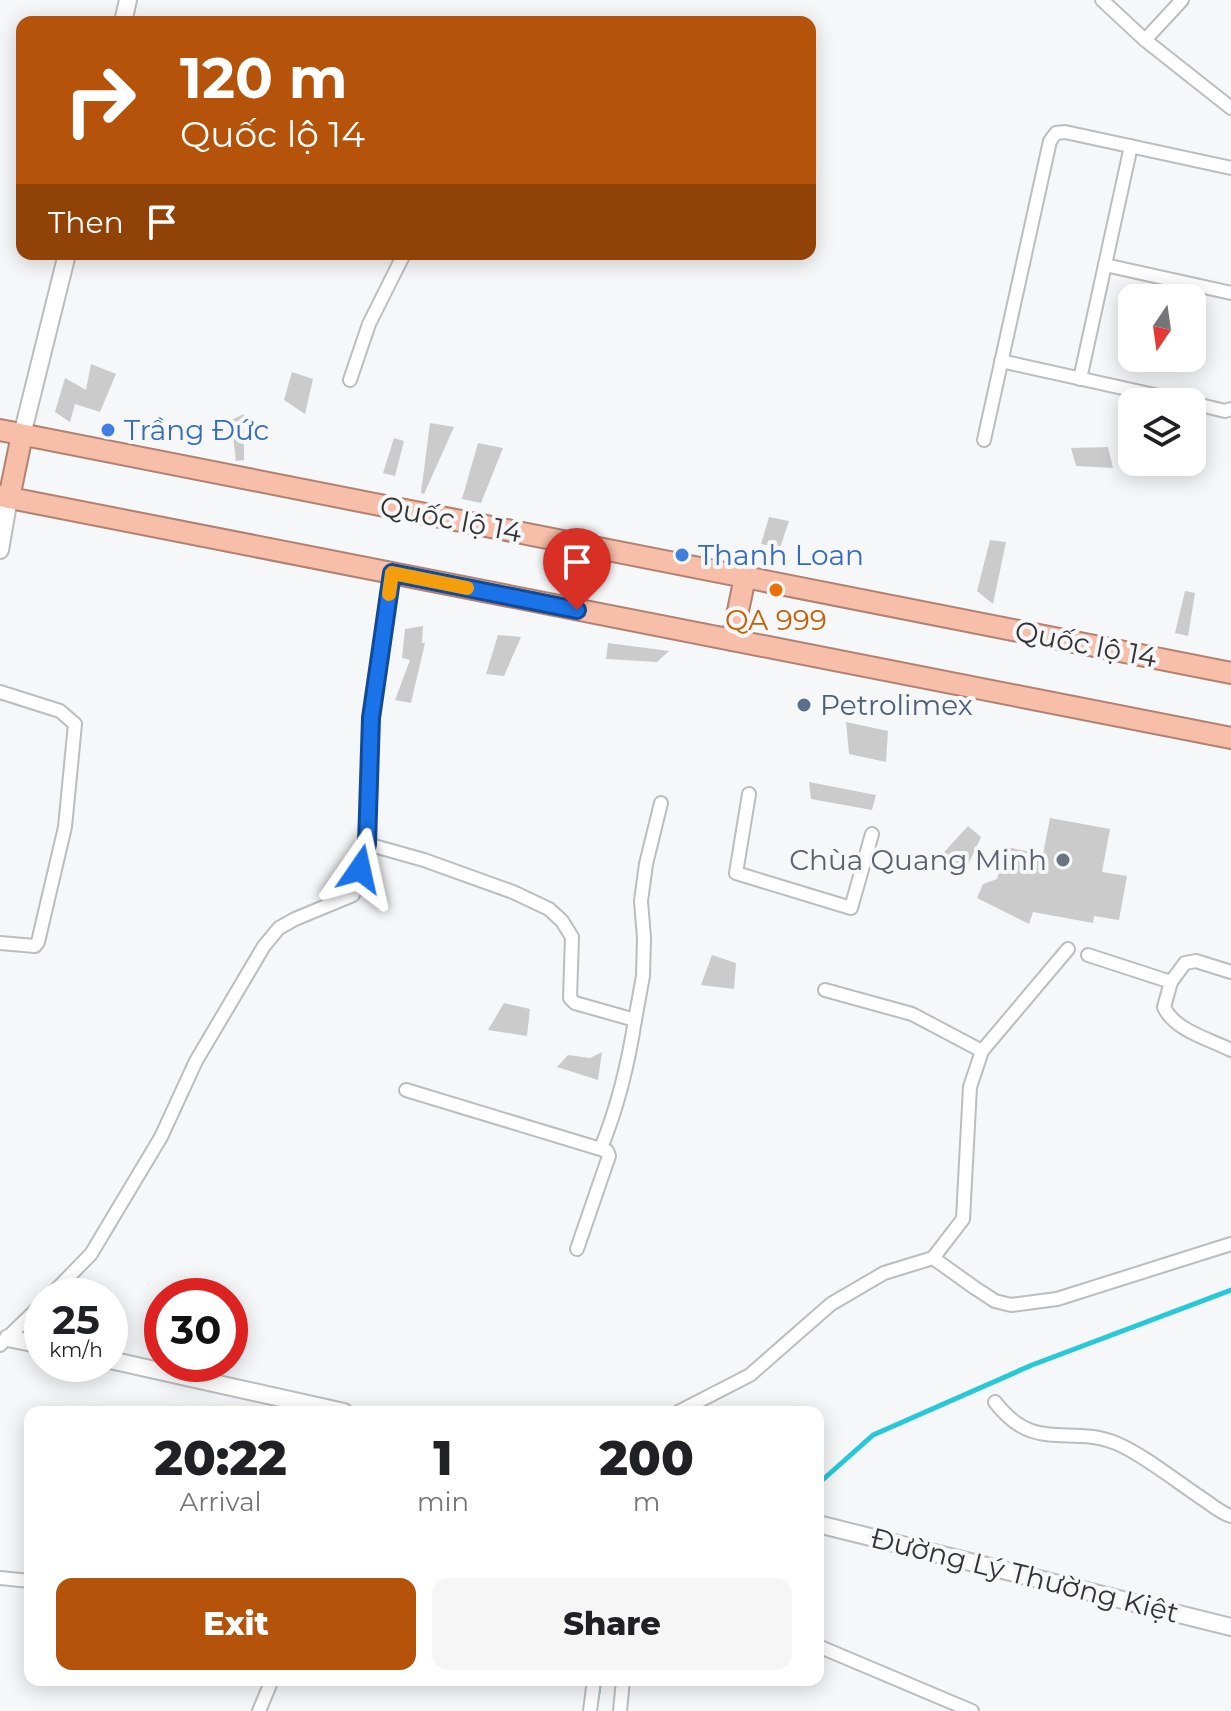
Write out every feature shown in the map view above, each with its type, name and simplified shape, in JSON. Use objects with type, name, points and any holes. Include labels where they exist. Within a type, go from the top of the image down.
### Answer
[{"type":"highway","name":"Quốc lộ 14","points":[[0,430],[1231,673]]},
{"type":"highway","points":[[22,435],[5,497],[1231,738]]},
{"type":"highway","points":[[732,640],[745,577]]},
{"type":"street","points":[[1102,0],[1145,40],[1231,108]]},
{"type":"street","points":[[1145,40],[1182,0]]},
{"type":"street","points":[[984,440],[1050,141],[1056,133],[1065,132],[1231,168]]},
{"type":"street","points":[[1080,379],[1131,146]]},
{"type":"street","points":[[22,435],[66,260]]},
{"type":"street","points":[[350,380],[369,324],[401,260]]},
{"type":"street","points":[[1105,265],[1231,293]]},
{"type":"street","points":[[1001,361],[1121,388]]},
{"type":"street","points":[[1206,406],[1225,411],[1231,409]]},
{"type":"street","points":[[0,550],[5,497]]},
{"type":"street","points":[[68,1278],[91,1254],[161,1137],[196,1061],[264,946],[279,928],[353,895],[367,844],[371,718],[392,573]]},
{"type":"street","points":[[0,692],[60,711],[75,724],[65,827],[38,942],[30,947],[0,943]]},
{"type":"street","points":[[749,794],[736,873],[851,908],[872,834]]},
{"type":"street","points":[[601,1148],[616,1111],[628,1066],[643,976],[641,901],[646,864],[661,803]]},
{"type":"street","points":[[367,844],[483,881],[549,909],[562,921],[572,937],[570,998],[575,1003],[635,1020]]},
{"type":"street","points":[[690,1406],[750,1375],[831,1304],[884,1273],[933,1258],[963,1219],[970,1087],[982,1051],[1068,949]]},
{"type":"street","points":[[1088,955],[1171,982]]},
{"type":"street","points":[[1231,972],[1196,961],[1185,963],[1171,982],[1164,1007],[1168,1017],[1231,1050]]},
{"type":"street","points":[[825,990],[912,1014],[982,1051]]},
{"type":"street","points":[[406,1090],[601,1148],[609,1156],[577,1249]]},
{"type":"street","points":[[933,1258],[995,1301],[1011,1305],[1057,1299],[1231,1244]]},
{"type":"street","points":[[3,1340],[24,1321]]},
{"type":"street","points":[[3,1340],[24,1343]]},
{"type":"street","points":[[128,1364],[317,1406]]},
{"type":"street","points":[[995,1402],[1009,1420],[1020,1427],[1042,1434],[1087,1437],[1120,1444],[1231,1516]]},
{"type":"street","name":"Đường Lý Thường Kiệt","points":[[824,1525],[1231,1627]]},
{"type":"street","points":[[0,1578],[24,1580]]},
{"type":"street","points":[[824,1649],[972,1711]]},
{"type":"street","points":[[259,1711],[269,1686]]},
{"type":"street","points":[[590,1711],[593,1686]]},
{"type":"street","points":[[620,1711],[622,1686]]},
{"type":"building","points":[[91,364],[116,374],[100,412],[75,404],[70,422],[55,412],[65,378],[86,390]]},
{"type":"building","points":[[292,372],[313,379],[305,414],[284,400]]},
{"type":"building","points":[[244,414],[244,460],[236,461],[231,420]]},
{"type":"building","points":[[430,423],[454,427],[424,494],[421,493]]},
{"type":"building","points":[[394,438],[404,441],[395,476],[383,473]]},
{"type":"building","points":[[478,443],[503,448],[481,503],[462,499]]},
{"type":"building","points":[[1108,447],[1113,468],[1076,466],[1071,448]]},
{"type":"building","points":[[769,517],[789,521],[780,548],[761,544]]},
{"type":"building","points":[[990,540],[1006,542],[993,604],[977,591]]},
{"type":"building","points":[[1185,591],[1195,593],[1188,636],[1175,633]]},
{"type":"building","points":[[423,626],[422,643],[425,643],[411,703],[395,700],[410,660],[402,658],[405,629]]},
{"type":"building","points":[[498,635],[521,637],[504,676],[486,674]]},
{"type":"building","points":[[608,643],[669,651],[657,662],[606,659]]},
{"type":"building","points":[[846,722],[888,731],[886,762],[849,754]]},
{"type":"building","points":[[809,782],[876,795],[872,810],[811,799]]},
{"type":"building","points":[[1050,818],[1110,829],[1102,872],[1127,876],[1119,920],[1094,916],[1093,923],[1033,912],[1029,924],[977,898],[983,884],[997,879],[1006,847],[1043,854]]},
{"type":"building","points":[[968,826],[981,837],[966,869],[936,861]]},
{"type":"building","points":[[712,955],[736,963],[734,989],[701,985]]},
{"type":"building","points":[[504,1003],[530,1009],[527,1036],[488,1030]]},
{"type":"building","points":[[602,1052],[598,1080],[557,1067],[568,1055],[590,1058]]},
{"type":"waterway","points":[[824,1479],[873,1435],[1032,1365],[1231,1290]]},
{"type":"waterway","points":[[597,1698],[599,1686]]},
{"type":"slow traffic","points":[[389,594],[392,573],[467,588]]},
{"type":"place","name":"Trầng Đức","points":[[108,430]]},
{"type":"place","name":"Thanh Loan","points":[[682,555]]},
{"type":"place","name":"QA 999","points":[[776,590]]},
{"type":"place","name":"Petrolimex","points":[[804,705]]},
{"type":"place","name":"Chùa Quang Minh","points":[[1063,860]]},
{"type":"route","points":[[360,869],[367,844],[371,718],[392,573],[577,610]]}]
